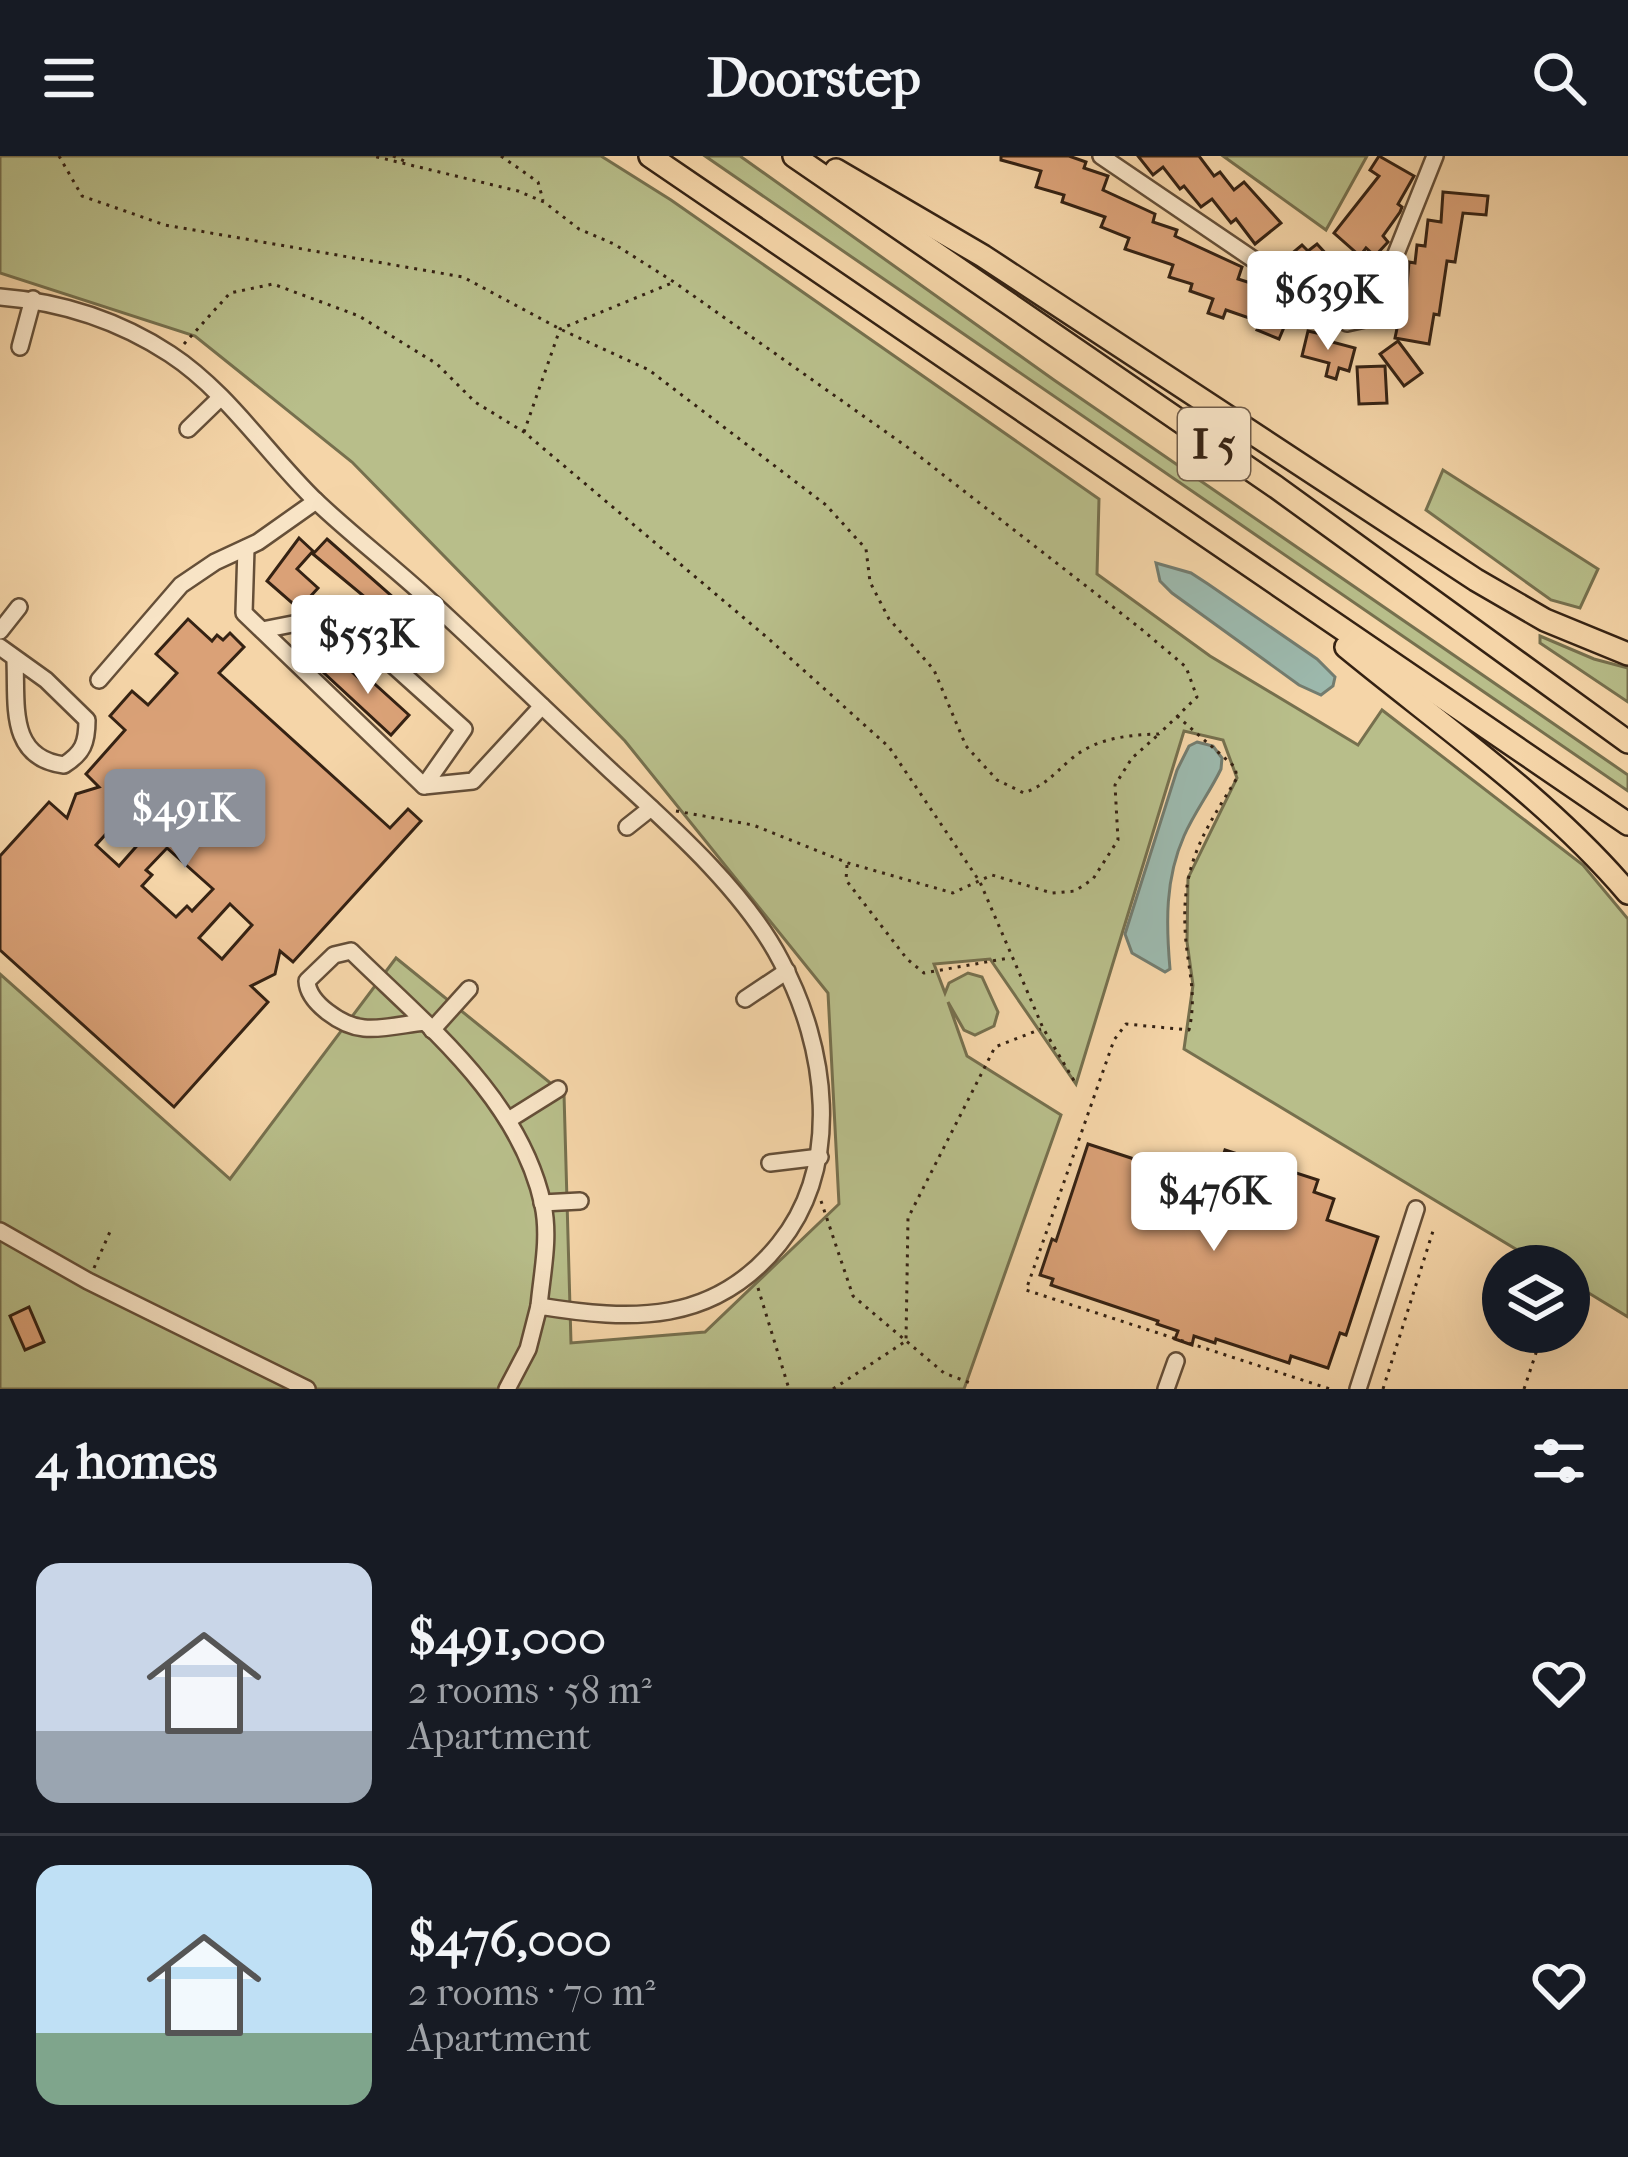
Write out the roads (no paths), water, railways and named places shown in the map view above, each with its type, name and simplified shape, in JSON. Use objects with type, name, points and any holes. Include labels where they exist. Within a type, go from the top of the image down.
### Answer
[{"type":"highway","name":"I 5","points":[[650,156],[1628,824]]},
{"type":"highway","name":"I 5","points":[[794,156],[1276,487],[1628,742]]},
{"type":"highway","points":[[813,156],[983,256],[1476,580],[1545,620],[1628,654]]},
{"type":"highway","points":[[1238,559],[1526,794],[1628,893]]},
{"type":"street","points":[[1101,156],[1337,320],[1357,322],[1374,309],[1435,156]]},
{"type":"street","points":[[0,297],[33,299],[110,321],[176,358],[316,501],[651,808],[758,923],[787,971],[805,1020],[821,1091],[820,1157],[805,1205],[762,1263],[711,1298],[668,1314],[594,1315],[539,1306]]},
{"type":"street","points":[[20,346],[33,299]]},
{"type":"street","points":[[188,429],[220,398]]},
{"type":"street","points":[[99,680],[181,585],[316,501]]},
{"type":"street","points":[[246,548],[244,613],[424,786],[473,781],[542,706]]},
{"type":"street","points":[[0,631],[19,607]]},
{"type":"street","points":[[262,630],[308,621],[354,630],[464,730],[424,786]]},
{"type":"street","points":[[0,647],[46,680],[87,720],[87,740],[79,756],[64,766],[44,763],[29,752],[22,739],[14,661]]},
{"type":"street","points":[[627,827],[651,808]]},
{"type":"street","points":[[469,989],[428,1026],[362,1028],[325,1009],[308,992],[307,981],[334,956],[351,951],[428,1026],[510,1118],[542,1204],[545,1241],[539,1306],[528,1349],[507,1389]]},
{"type":"street","points":[[745,999],[787,971]]},
{"type":"street","points":[[510,1118],[558,1089]]},
{"type":"street","points":[[770,1163],[820,1157]]},
{"type":"street","points":[[542,1204],[580,1201]]},
{"type":"street","points":[[1358,1389],[1416,1209]]},
{"type":"street","points":[[0,1232],[307,1389]]},
{"type":"street","points":[[1166,1389],[1176,1361]]}]
